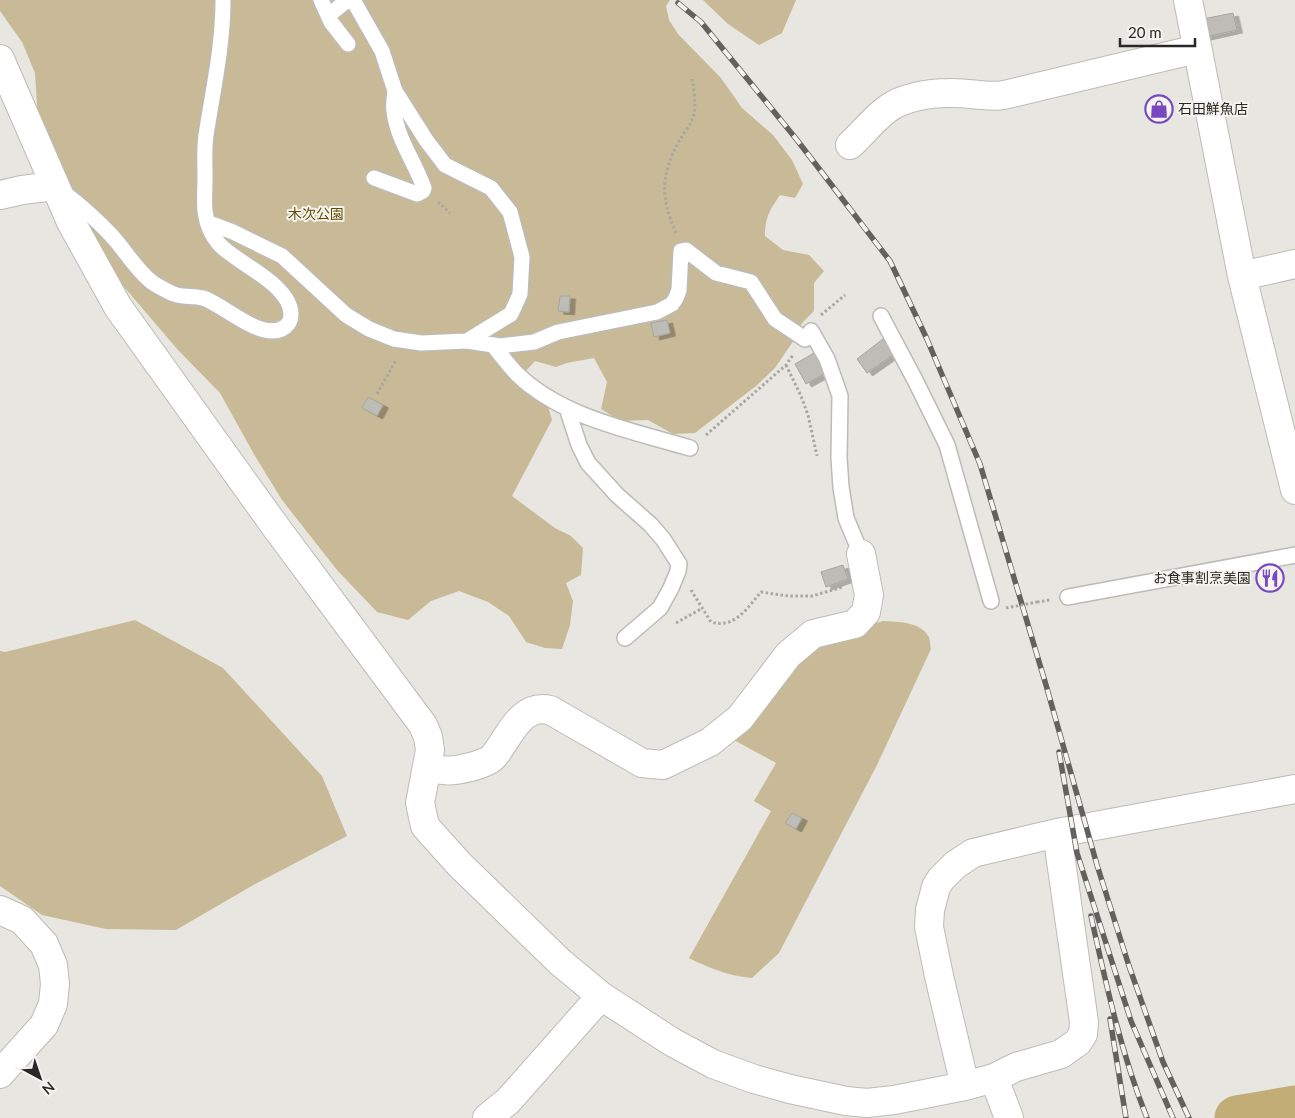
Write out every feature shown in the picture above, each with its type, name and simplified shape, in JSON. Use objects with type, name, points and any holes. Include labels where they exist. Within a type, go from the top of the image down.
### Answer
[{"type":"street","points":[[1188,0],[1242,276],[1290,445],[1295,490]]},
{"type":"street","points":[[850,145],[887,109],[902,102],[924,96],[949,93],[994,97],[1004,96],[1197,49]]},
{"type":"street","points":[[0,59],[71,222],[118,307],[275,526],[423,725],[428,737],[430,750],[420,803],[425,826],[459,864],[560,962],[601,996],[665,1037],[713,1064],[754,1079],[846,1101],[866,1110],[894,1100],[965,1086],[994,1078],[1016,1067],[1061,1054],[1078,1042],[1083,1034],[1084,1022],[1056,833]]},
{"type":"street","points":[[0,196],[22,190],[56,186]]},
{"type":"street","points":[[1242,276],[1295,264]]},
{"type":"street","points":[[428,765],[443,770],[463,770],[493,758],[512,727],[530,712],[542,708],[550,710],[642,763],[663,765],[710,742],[740,718],[788,655],[813,634],[855,624],[866,612],[869,595],[861,554]]},
{"type":"street","points":[[965,1086],[938,976],[930,927],[930,910],[936,887],[955,865],[973,854],[1056,833],[1295,789]]},
{"type":"street","points":[[0,910],[22,920],[44,944],[53,965],[55,984],[53,1004],[44,1025],[0,1074]]},
{"type":"street","points":[[487,1118],[508,1101],[601,996]]},
{"type":"street","points":[[994,1078],[1010,1118]]},
{"type":"lane","points":[[56,186],[84,208],[111,235],[144,274],[159,286],[176,295],[202,298],[258,328],[273,331],[288,325],[291,318],[288,301],[276,287],[221,246],[209,232],[207,222],[205,210],[206,137],[219,58],[223,0]]},
{"type":"lane","points":[[321,0],[331,22],[348,44]]},
{"type":"lane","points":[[329,15],[344,3],[353,0],[382,51],[395,91],[426,140],[445,165],[490,188],[510,212],[522,257],[520,294],[511,314],[467,342]]},
{"type":"lane","points":[[374,178],[417,194],[423,191],[424,188],[404,145],[396,121],[393,109],[395,91]]},
{"type":"lane","points":[[207,222],[234,232],[282,256],[346,315],[382,335],[407,342],[467,342],[493,345],[534,342],[558,332],[657,312],[676,298],[680,290],[681,251],[686,250],[716,272],[751,282],[775,319],[808,335],[827,359],[840,396],[839,458],[846,518],[861,554]]},
{"type":"lane","points":[[881,316],[947,446],[991,601]]},
{"type":"lane","points":[[493,345],[518,375],[567,408],[628,431],[690,448]]},
{"type":"lane","points":[[567,408],[579,445],[588,463],[617,495],[651,525],[668,546],[679,564],[671,588],[660,608],[625,638]]},
{"type":"lane","points":[[1068,597],[1295,555]]},
{"type":"path","points":[[681,251],[670,221],[664,191],[665,174],[676,147],[694,115],[692,79]]},
{"type":"path","points":[[690,448],[749,399],[786,365],[819,317],[845,295]]},
{"type":"path","points":[[377,394],[407,342]]},
{"type":"path","points":[[679,564],[701,609],[711,622],[720,624],[729,623],[745,612],[761,592],[788,596],[812,596],[867,580]]},
{"type":"path","points":[[1006,608],[1037,602]]},
{"type":"green space","name":"木次公園","points":[[0,0],[670,0],[666,6],[669,20],[678,34],[721,78],[742,108],[773,135],[792,160],[803,184],[795,198],[780,195],[769,214],[765,236],[783,250],[809,255],[824,271],[814,283],[814,311],[802,323],[794,340],[775,368],[756,386],[695,433],[673,434],[648,420],[620,421],[601,409],[607,382],[594,358],[556,367],[535,361],[525,372],[525,393],[548,406],[552,420],[512,496],[555,528],[571,536],[583,548],[581,575],[566,583],[573,601],[570,625],[562,649],[545,648],[526,642],[509,616],[488,602],[459,591],[431,601],[408,620],[377,612],[337,570],[282,500],[220,393],[178,350],[107,267],[38,121],[35,73],[22,42],[0,11]]},
{"type":"green space","points":[[703,0],[796,0],[782,33],[759,45],[728,24]]},
{"type":"green space","points":[[135,620],[223,668],[322,776],[347,836],[257,883],[176,930],[106,929],[42,915],[0,886],[0,651],[5,652]]},
{"type":"green space","points":[[883,621],[908,623],[920,628],[929,637],[931,649],[877,765],[779,953],[752,978],[719,971],[689,958],[771,811],[754,801],[776,763],[732,739],[815,641]]},
{"type":"building","points":[[1233,13],[1237,30],[1201,38],[1198,20]]},
{"type":"building","points":[[560,296],[570,296],[569,312],[558,311]]},
{"type":"building","points":[[667,320],[670,333],[654,337],[651,323]]},
{"type":"building","points":[[883,339],[894,354],[867,373],[857,359]]},
{"type":"building","points":[[814,353],[826,373],[806,384],[795,364]]},
{"type":"building","points":[[368,397],[383,405],[377,416],[362,408]]},
{"type":"building","points":[[843,565],[848,579],[826,587],[821,572]]},
{"type":"building","points":[[792,813],[802,818],[796,829],[785,823]]},
{"type":"waterway","points":[[1237,1118],[1295,1108]]},
{"type":"railway","points":[[678,3],[701,22],[797,140],[890,261],[926,337],[980,464],[1097,865],[1129,966],[1163,1062],[1189,1118]]},
{"type":"railway","points":[[1059,752],[1077,853],[1131,1021],[1173,1118]]},
{"type":"railway","points":[[1091,916],[1108,993],[1129,1069],[1147,1118]]},
{"type":"railway","points":[[1110,1019],[1126,1118]]},
{"type":"place","name":"石田鮮魚店","points":[[1159,109]]},
{"type":"place","name":"お食事割烹美園","points":[[1270,578]]}]
